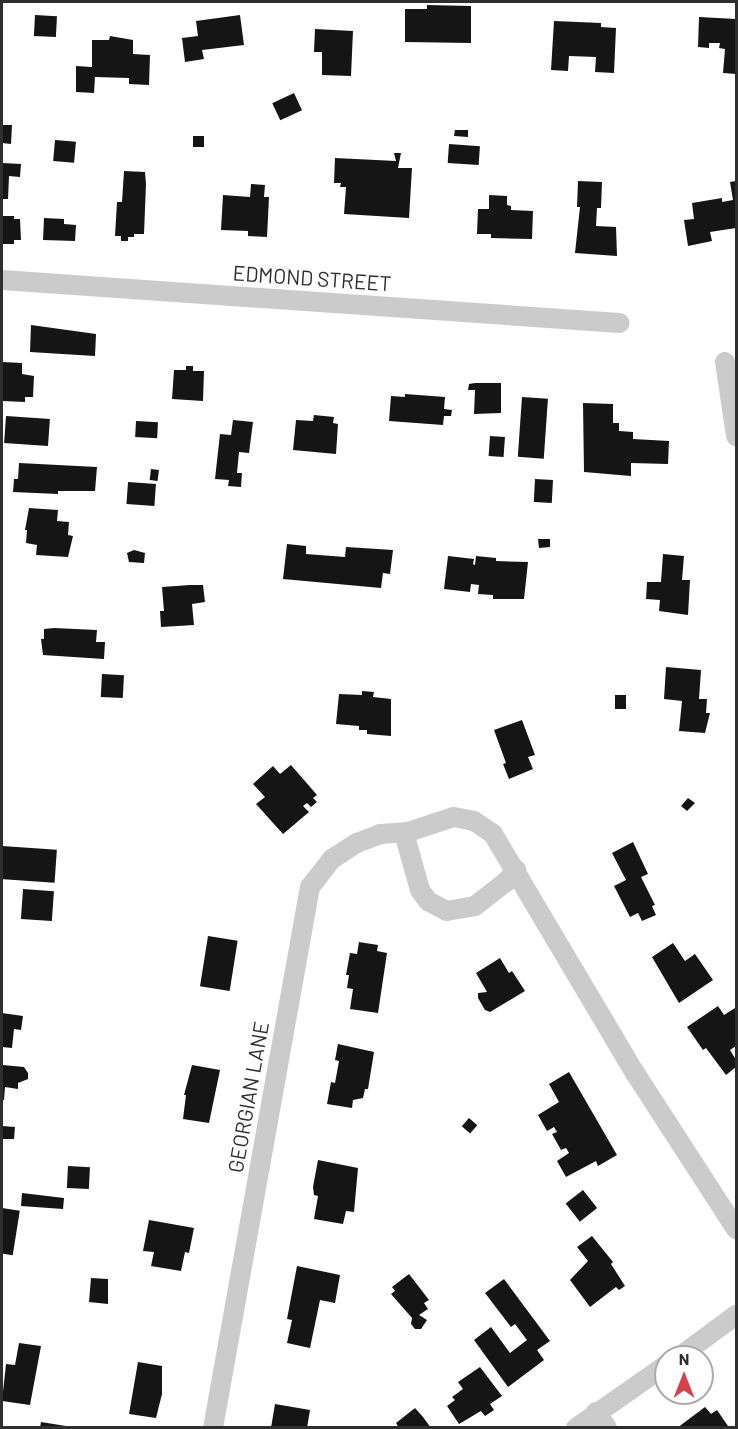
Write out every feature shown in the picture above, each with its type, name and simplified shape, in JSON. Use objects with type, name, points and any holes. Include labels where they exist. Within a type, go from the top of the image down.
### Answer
[{"type":"street","name":"EDMOND STREET","points":[[2,280],[620,323]]},
{"type":"street","points":[[725,362],[736,436]]},
{"type":"street","name":"GEORGIAN LANE","points":[[213,1428],[309,887],[332,859],[357,843],[380,834],[404,832],[454,817],[474,820],[493,834],[635,1073],[736,1229]]},
{"type":"street","points":[[404,832],[420,890],[428,901],[447,910],[475,906],[506,882],[516,870]]},
{"type":"street","points":[[696,1345],[736,1316]]},
{"type":"street","points":[[576,1428],[602,1420],[654,1375]]},
{"type":"building","points":[[427,5],[471,6],[471,43],[405,42],[405,9],[427,9]]},
{"type":"building","points":[[35,15],[57,16],[56,37],[34,36]]},
{"type":"building","points":[[240,15],[244,45],[202,50],[204,59],[185,62],[182,38],[198,36],[196,21]]},
{"type":"building","points":[[699,17],[736,19],[736,74],[723,73],[725,49],[719,48],[720,43],[709,43],[709,48],[698,47]]},
{"type":"building","points":[[554,21],[601,23],[601,27],[616,28],[614,73],[595,72],[596,57],[569,56],[568,71],[551,70]]},
{"type":"building","points":[[315,29],[353,31],[351,76],[322,75],[322,52],[314,52]]},
{"type":"building","points":[[110,36],[133,40],[133,54],[150,55],[149,85],[129,84],[129,78],[95,77],[94,93],[76,92],[76,66],[92,67],[92,40],[109,40]]},
{"type":"building","points":[[294,93],[302,110],[280,120],[272,103]]},
{"type":"building","points":[[2,125],[12,125],[11,144],[2,143]]},
{"type":"building","points":[[455,130],[468,130],[468,137],[454,136]]},
{"type":"building","points":[[193,136],[204,136],[204,147],[193,147]]},
{"type":"building","points":[[55,140],[76,142],[74,163],[53,161]]},
{"type":"building","points":[[449,144],[480,146],[479,165],[448,163]]},
{"type":"building","points":[[394,153],[401,153],[398,168],[412,168],[409,218],[344,214],[346,187],[340,187],[341,183],[334,183],[335,158],[396,161]]},
{"type":"building","points":[[2,163],[21,164],[20,177],[9,176],[8,199],[2,199]]},
{"type":"building","points":[[124,171],[145,172],[146,184],[144,234],[134,234],[134,237],[128,237],[128,241],[121,241],[121,236],[115,236],[117,202],[122,202]]},
{"type":"building","points":[[578,181],[602,182],[601,208],[597,208],[596,226],[616,227],[617,256],[575,253],[580,207],[577,207]]},
{"type":"building","points":[[736,181],[736,228],[710,232],[712,241],[688,246],[684,220],[694,219],[692,203],[722,198],[722,202],[733,200],[730,182]]},
{"type":"building","points":[[251,184],[265,185],[264,197],[269,197],[267,237],[248,236],[248,231],[221,230],[223,195],[250,197]]},
{"type":"building","points":[[489,195],[507,196],[507,205],[511,206],[511,210],[533,211],[532,239],[491,238],[491,234],[477,234],[478,209],[489,209]]},
{"type":"building","points":[[2,216],[14,216],[14,219],[20,219],[21,240],[14,240],[14,244],[2,244]]},
{"type":"building","points":[[44,218],[64,219],[64,224],[76,225],[75,241],[43,240]]},
{"type":"building","points":[[31,325],[96,334],[95,356],[30,352]]},
{"type":"building","points":[[2,362],[22,363],[22,374],[34,376],[33,397],[25,397],[25,402],[2,401]]},
{"type":"building","points":[[186,366],[193,366],[193,371],[204,371],[203,401],[172,399],[174,370],[186,370]]},
{"type":"building","points":[[501,383],[501,413],[474,414],[475,390],[468,390],[469,384]]},
{"type":"building","points":[[405,394],[445,397],[444,409],[452,410],[451,416],[444,416],[443,425],[389,421],[391,396],[405,397]]},
{"type":"building","points":[[522,397],[548,399],[544,459],[518,457]]},
{"type":"building","points":[[583,403],[613,404],[613,423],[619,423],[619,431],[633,432],[633,439],[669,441],[668,464],[631,463],[631,476],[584,472]]},
{"type":"building","points":[[314,415],[334,417],[333,423],[338,424],[336,454],[293,450],[296,420],[313,421]]},
{"type":"building","points":[[6,416],[50,419],[48,446],[4,443]]},
{"type":"building","points":[[233,420],[253,422],[249,453],[239,452],[237,473],[242,473],[241,487],[228,486],[229,480],[215,479],[220,434],[231,435]]},
{"type":"building","points":[[136,421],[158,422],[157,438],[135,437]]},
{"type":"building","points":[[490,436],[505,437],[504,457],[489,456]]},
{"type":"building","points":[[19,463],[97,467],[95,491],[58,491],[58,494],[13,492],[14,479],[18,479]]},
{"type":"building","points":[[151,469],[159,470],[158,481],[150,480]]},
{"type":"building","points":[[535,479],[553,480],[552,503],[534,502]]},
{"type":"building","points":[[128,482],[156,484],[154,506],[126,504]]},
{"type":"building","points":[[29,508],[58,510],[57,521],[69,522],[68,535],[73,536],[68,557],[36,555],[37,545],[26,543],[27,530],[25,530]]},
{"type":"building","points":[[538,539],[550,539],[550,547],[539,548]]},
{"type":"building","points":[[287,544],[306,546],[306,554],[345,557],[346,547],[393,550],[390,574],[383,573],[381,588],[283,579]]},
{"type":"building","points":[[134,550],[145,553],[144,563],[129,562],[127,553]]},
{"type":"building","points":[[663,554],[684,556],[682,580],[690,580],[688,615],[659,611],[660,600],[646,599],[647,582],[661,582]]},
{"type":"building","points":[[448,556],[474,559],[473,564],[475,565],[476,556],[496,558],[496,561],[528,562],[524,599],[493,599],[493,595],[478,594],[479,585],[471,584],[470,592],[444,589]]},
{"type":"building","points":[[203,585],[205,602],[192,604],[194,625],[161,627],[160,611],[164,611],[162,587]]},
{"type":"building","points":[[44,629],[97,630],[96,642],[105,642],[104,659],[43,655],[41,639],[44,639]]},
{"type":"building","points":[[666,667],[701,670],[699,699],[707,699],[706,713],[710,713],[705,733],[679,731],[682,701],[664,699]]},
{"type":"building","points":[[102,674],[124,675],[123,698],[101,697]]},
{"type":"building","points":[[362,691],[374,692],[373,697],[391,699],[391,736],[367,734],[367,730],[359,730],[359,726],[336,724],[339,694],[362,695]]},
{"type":"building","points":[[615,695],[626,695],[626,709],[615,709]]},
{"type":"building","points":[[522,720],[535,755],[528,757],[533,769],[509,779],[503,764],[506,763],[494,730]]},
{"type":"building","points":[[291,765],[317,795],[313,798],[317,802],[311,807],[307,803],[303,806],[309,812],[283,834],[256,804],[265,797],[253,784],[273,766],[280,774]]},
{"type":"building","points":[[688,798],[695,803],[687,811],[681,806]]},
{"type":"building","points":[[633,842],[648,874],[641,877],[655,905],[652,906],[656,915],[642,921],[638,913],[630,917],[614,886],[626,880],[612,853]]},
{"type":"building","points":[[2,846],[57,850],[55,883],[2,879]]},
{"type":"building","points":[[23,889],[54,891],[52,921],[21,919]]},
{"type":"building","points":[[208,936],[238,941],[230,991],[200,986]]},
{"type":"building","points":[[359,942],[378,945],[377,951],[387,953],[378,1013],[350,1009],[353,989],[347,988],[349,975],[346,975],[350,953],[357,954]]},
{"type":"building","points":[[673,943],[685,961],[695,954],[713,980],[679,1003],[652,957]]},
{"type":"building","points":[[500,958],[509,973],[512,971],[525,991],[490,1012],[485,1010],[478,998],[478,993],[487,992],[476,973]]},
{"type":"building","points":[[718,1006],[724,1015],[735,1008],[736,1011],[736,1046],[730,1050],[736,1060],[736,1067],[726,1075],[706,1048],[703,1050],[687,1027]]},
{"type":"building","points":[[2,1013],[23,1016],[21,1030],[14,1029],[12,1048],[2,1047]]},
{"type":"building","points":[[338,1044],[374,1052],[368,1089],[365,1089],[363,1098],[353,1100],[352,1108],[327,1104],[331,1082],[335,1083],[339,1061],[335,1060]]},
{"type":"building","points":[[3,1065],[24,1067],[28,1073],[28,1079],[18,1083],[18,1089],[5,1087],[4,1100],[2,1100]]},
{"type":"building","points":[[192,1065],[220,1070],[209,1123],[183,1119],[186,1095],[184,1095]]},
{"type":"building","points":[[569,1072],[617,1155],[598,1166],[596,1161],[566,1177],[557,1161],[569,1153],[566,1148],[561,1150],[552,1134],[557,1132],[554,1127],[547,1131],[538,1115],[559,1102],[549,1084]]},
{"type":"building","points":[[469,1118],[477,1125],[470,1134],[462,1126]]},
{"type":"building","points":[[2,1126],[15,1127],[14,1139],[2,1139]]},
{"type":"building","points":[[318,1160],[358,1168],[354,1212],[346,1211],[343,1224],[314,1219],[318,1196],[314,1195],[313,1187]]},
{"type":"building","points":[[68,1166],[90,1167],[89,1189],[67,1188]]},
{"type":"building","points":[[583,1190],[597,1208],[580,1222],[566,1204]]},
{"type":"building","points":[[22,1193],[64,1198],[63,1209],[21,1206]]},
{"type":"building","points":[[2,1208],[20,1211],[13,1255],[2,1254]]},
{"type":"building","points":[[149,1220],[194,1228],[189,1253],[185,1252],[181,1271],[151,1266],[154,1252],[143,1251]]},
{"type":"building","points":[[592,1236],[613,1262],[611,1264],[625,1286],[619,1290],[616,1287],[590,1307],[570,1280],[588,1261],[577,1247]]},
{"type":"building","points":[[297,1266],[340,1275],[335,1303],[320,1300],[310,1348],[287,1343],[292,1320],[287,1319]]},
{"type":"building","points":[[409,1274],[429,1300],[424,1303],[428,1309],[419,1315],[427,1320],[421,1329],[415,1329],[411,1324],[412,1318],[391,1294],[395,1291],[392,1287]]},
{"type":"building","points":[[91,1278],[108,1279],[108,1304],[89,1302]]},
{"type":"building","points":[[504,1279],[550,1341],[537,1350],[544,1360],[508,1387],[474,1340],[491,1327],[510,1353],[527,1340],[515,1324],[511,1327],[485,1293]]},
{"type":"building","points":[[19,1343],[41,1346],[30,1405],[2,1401],[6,1364],[15,1365]]},
{"type":"building","points":[[138,1362],[162,1366],[162,1394],[156,1418],[129,1414]]},
{"type":"building","points":[[480,1367],[502,1396],[490,1404],[494,1410],[485,1416],[481,1411],[459,1424],[447,1406],[455,1400],[452,1397],[463,1389],[458,1382]]},
{"type":"building","points":[[275,1404],[310,1410],[307,1428],[271,1428]]},
{"type":"building","points":[[705,1407],[711,1414],[717,1410],[728,1426],[677,1428]]},
{"type":"building","points":[[415,1408],[431,1428],[399,1428],[396,1423]]},
{"type":"building","points":[[41,1422],[66,1426],[66,1428],[40,1428]]}]
